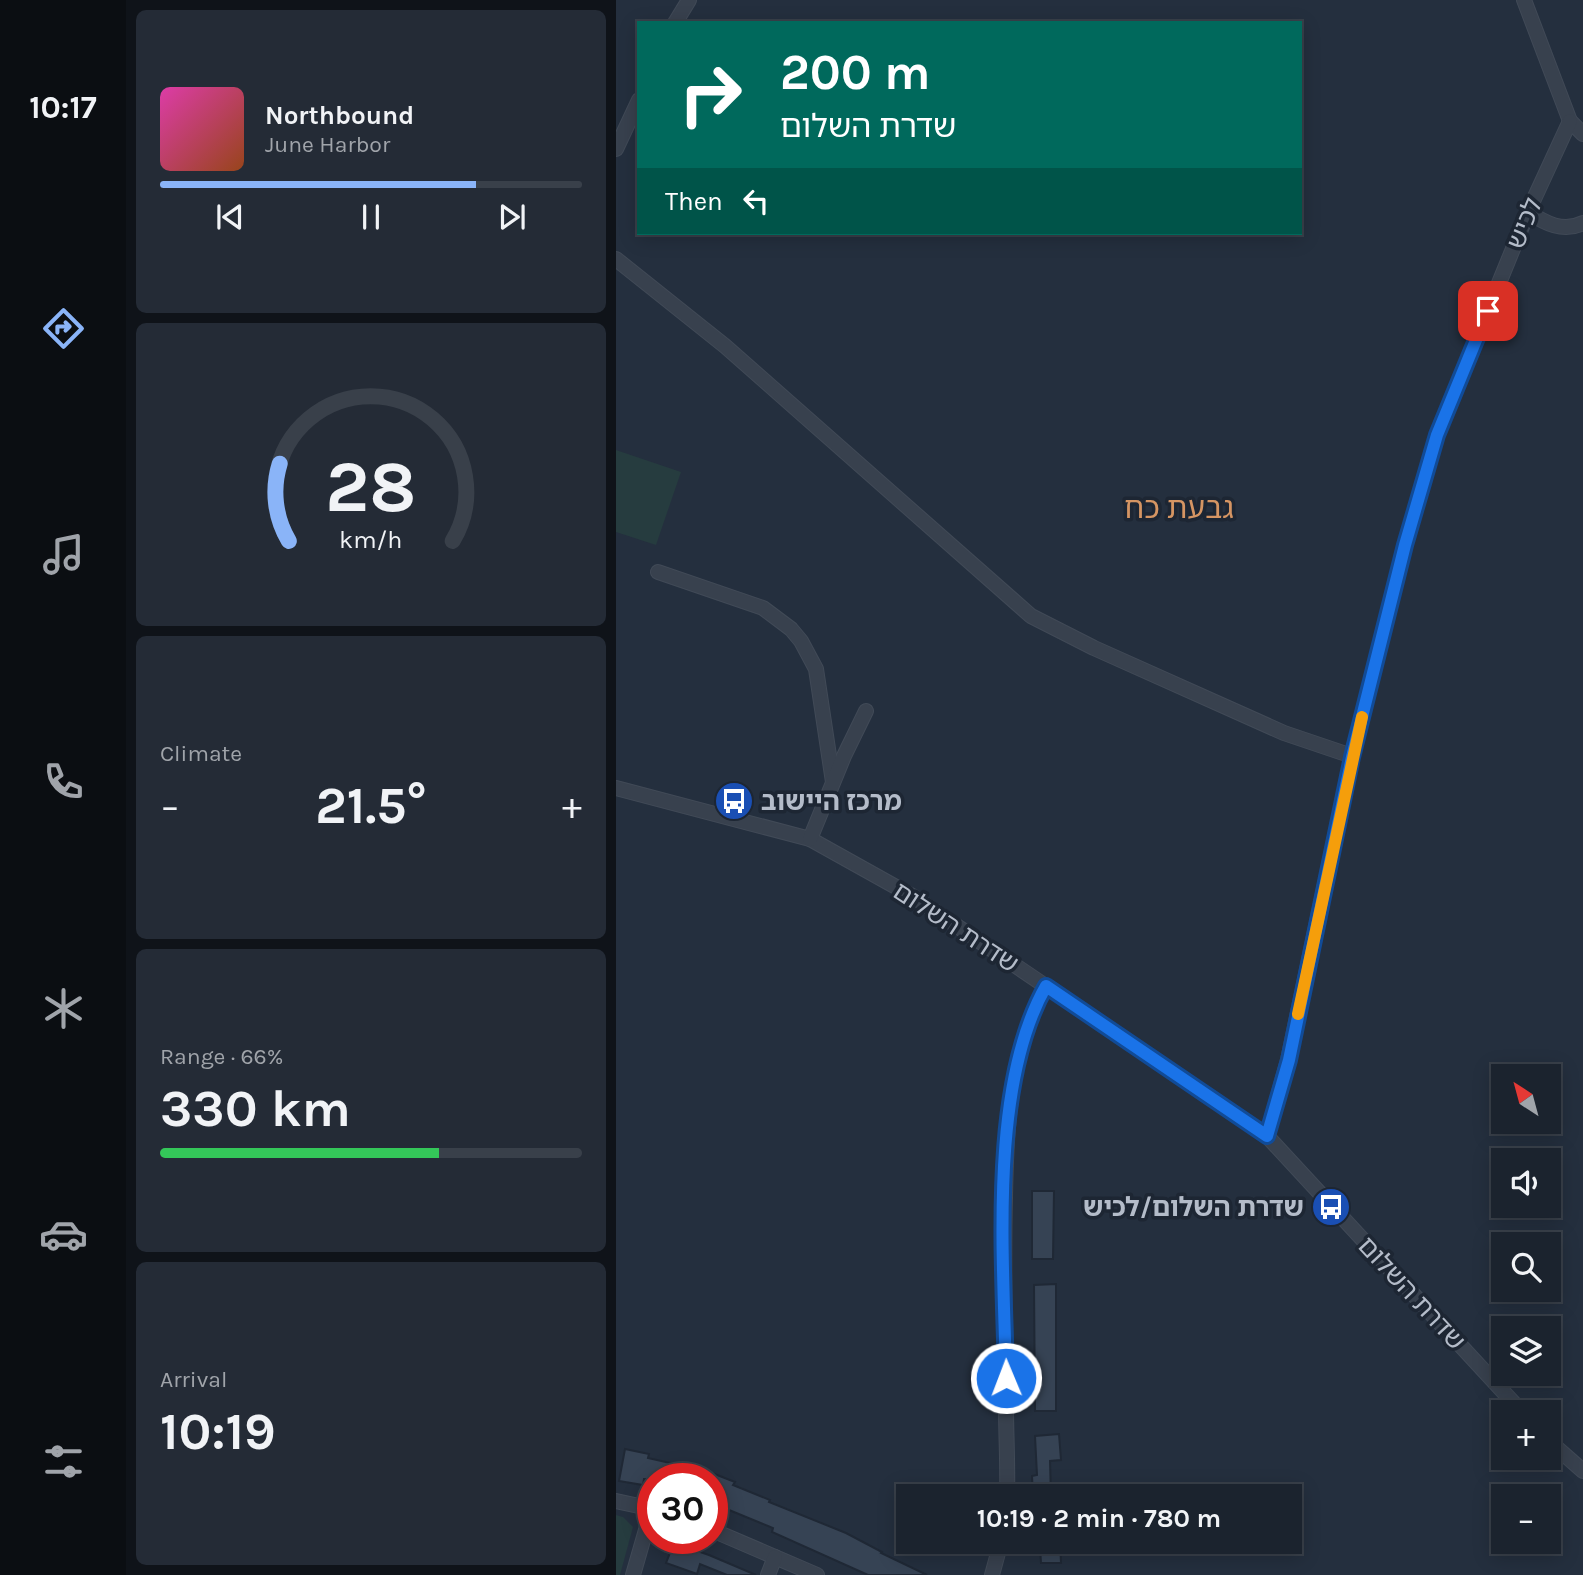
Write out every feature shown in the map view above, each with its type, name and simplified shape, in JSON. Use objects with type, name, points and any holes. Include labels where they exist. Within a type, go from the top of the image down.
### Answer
[{"type":"street","points":[[676,21],[690,0]]},
{"type":"street","points":[[1524,0],[1570,121],[1583,134]]},
{"type":"street","points":[[616,149],[637,104]]},
{"type":"street","name":"לכיש","points":[[1267,1136],[1289,1060],[1352,757],[1405,545],[1437,435],[1528,212],[1570,121]]},
{"type":"street","points":[[1528,212],[1550,225],[1575,227],[1583,223]]},
{"type":"street","points":[[616,259],[725,346],[1031,616],[1094,648],[1284,733],[1352,757]]},
{"type":"street","points":[[659,572],[763,608],[791,629],[801,641],[816,669],[833,782]]},
{"type":"street","points":[[810,839],[866,711]]},
{"type":"street","name":"שדרת השלום","points":[[616,788],[810,839],[914,897],[1267,1136],[1511,1400]]},
{"type":"street","points":[[1007,1484],[1004,1241],[1008,1125],[1019,1060],[1029,1024],[1046,986]]},
{"type":"street","points":[[1561,1452],[1583,1471]]},
{"type":"street","points":[[616,1501],[637,1506]]},
{"type":"street","points":[[728,1537],[814,1574]]},
{"type":"street","points":[[633,1575],[639,1554]]},
{"type":"street","points":[[992,1573],[998,1554]]},
{"type":"street","points":[[768,1575],[775,1557]]},
{"type":"green space","points":[[616,450],[681,472],[656,545],[616,532]]},
{"type":"green space","points":[[616,1515],[623,1517],[633,1527],[620,1575],[616,1575]]},
{"type":"building","points":[[1032,1191],[1054,1191],[1053,1259],[1032,1259]]},
{"type":"building","points":[[1056,1284],[1056,1411],[1035,1411],[1034,1285]]},
{"type":"building","points":[[1059,1434],[1061,1460],[1050,1461],[1051,1484],[1032,1484],[1032,1476],[1037,1475],[1035,1436]]},
{"type":"building","points":[[625,1449],[649,1454],[648,1458],[670,1463],[637,1463],[637,1484],[619,1481]]},
{"type":"building","points":[[728,1479],[735,1482],[733,1485],[846,1533],[927,1575],[868,1575],[772,1532],[773,1528],[728,1510]]},
{"type":"building","points":[[670,1554],[706,1554],[756,1575],[727,1575],[700,1564],[697,1574],[666,1563]]},
{"type":"building","points":[[1040,1554],[1061,1554],[1061,1563],[1041,1563]]},
{"type":"slow traffic","points":[[1298,1014],[1362,717]]},
{"type":"place","name":"מרכז היישוב","points":[[734,801]]},
{"type":"place","name":"שדרת השלום/לכיש","points":[[1331,1207]]},
{"type":"district","name":"גבעת כח","points":[[1179,508]]},
{"type":"route","points":[[1006,1378],[1004,1241],[1008,1125],[1016,1072],[1029,1024],[1046,986],[1267,1136],[1289,1060],[1352,757],[1405,545],[1437,435],[1488,311]]}]
